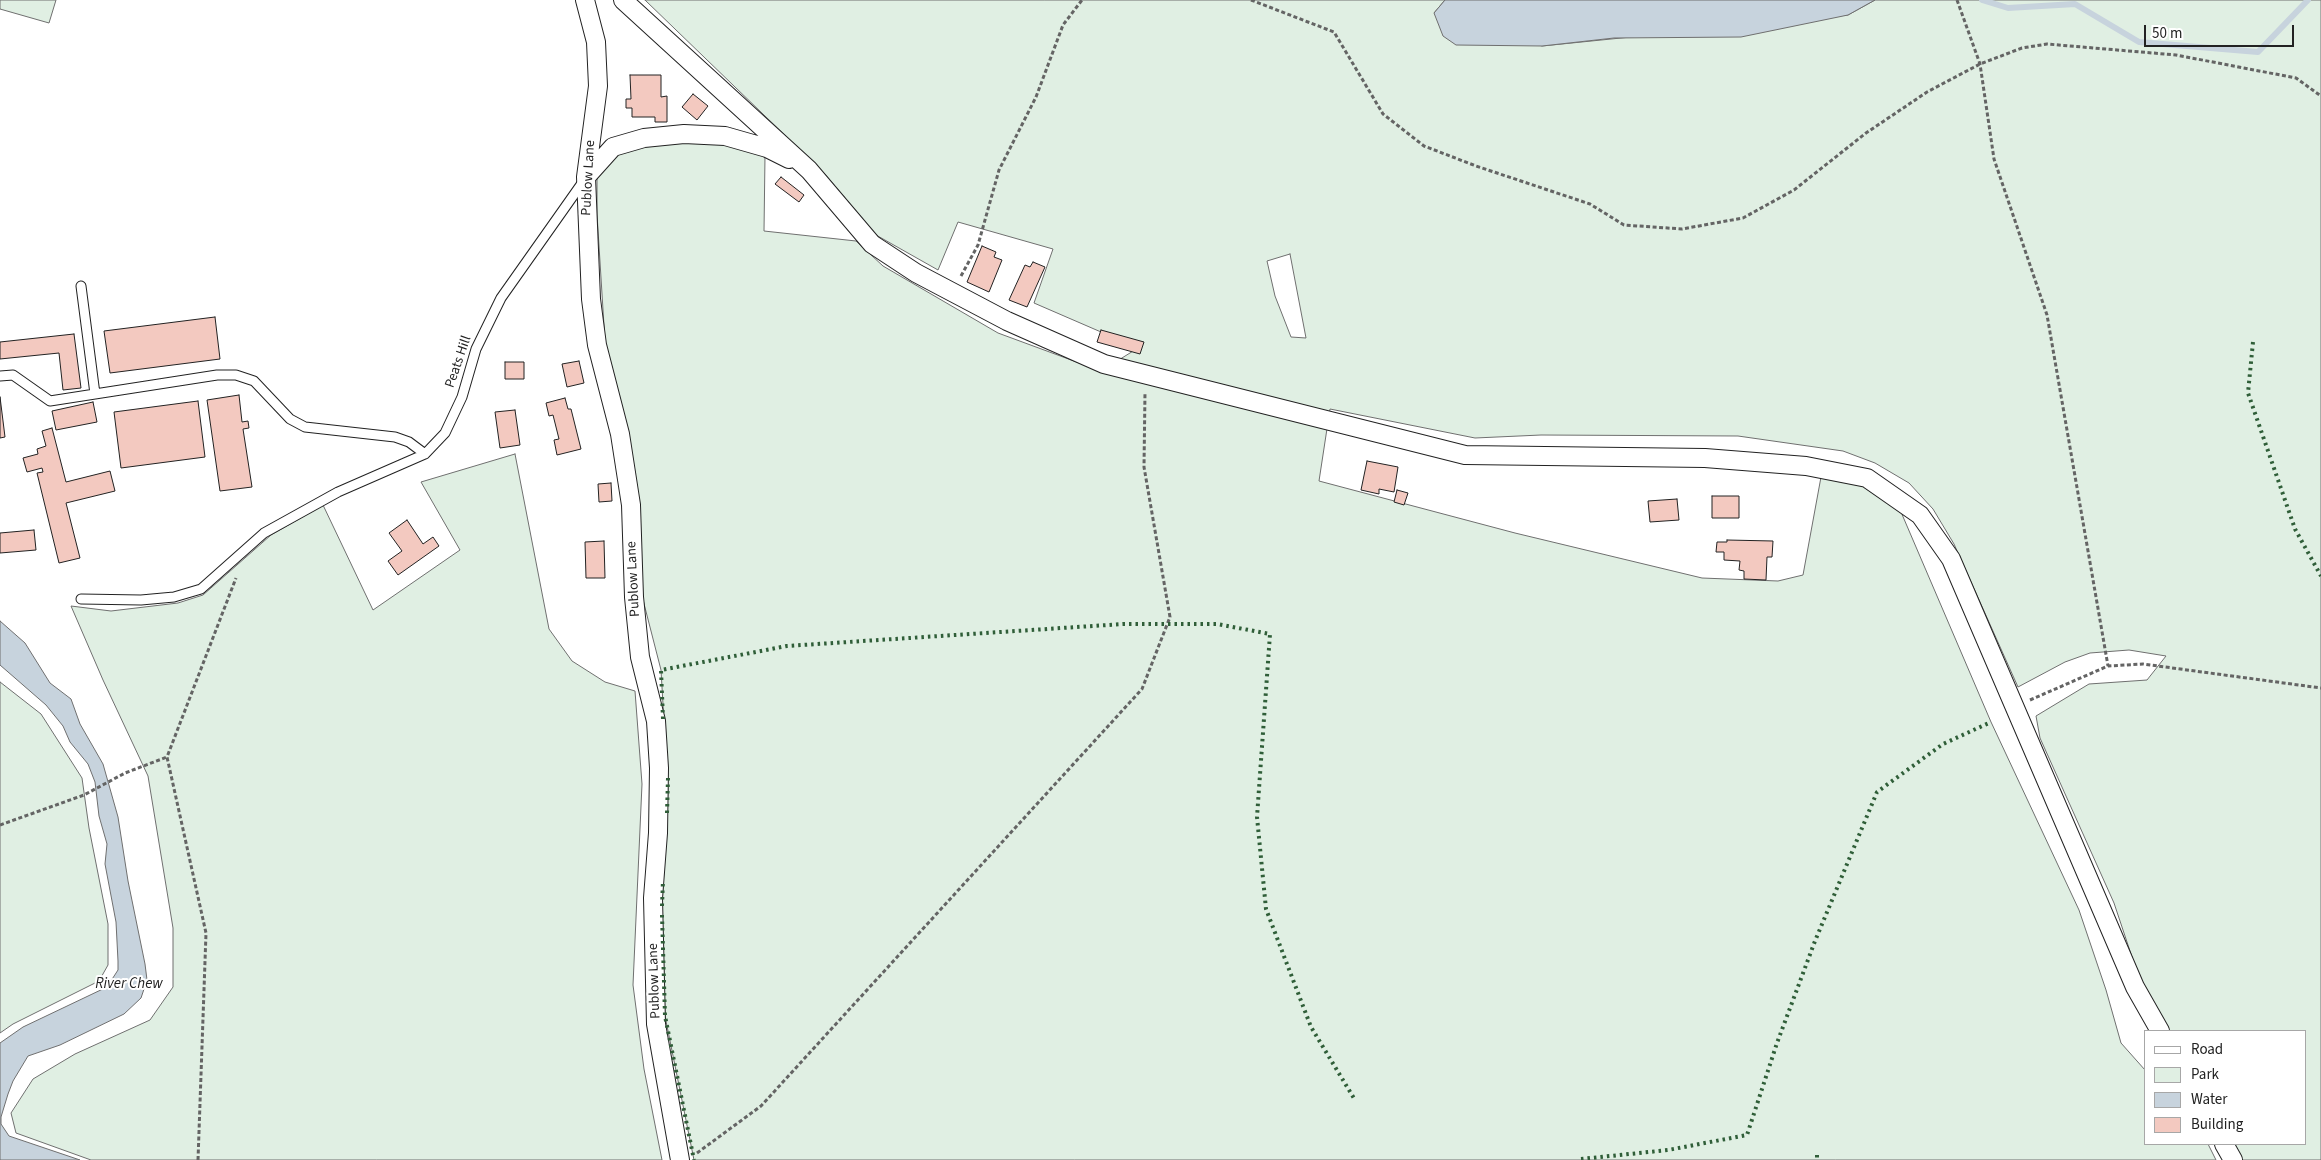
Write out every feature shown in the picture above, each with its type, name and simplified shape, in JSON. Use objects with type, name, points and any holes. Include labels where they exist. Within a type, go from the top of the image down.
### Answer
[{"type":"street","name":"Publow Lane","points":[[585,0],[596,42],[598,86],[586,177],[586,223],[596,345],[620,434],[631,505],[634,597],[640,657],[656,722],[659,768],[658,833],[653,898],[656,1024],[686,1158]]},
{"type":"street","points":[[624,0],[809,170],[872,244],[916,273],[1007,321],[1104,364],[1466,455],[1706,458],[1806,466],[1867,478],[1920,515],[1952,559],[2136,987],[2159,1030]]},
{"type":"street","points":[[586,177],[613,147],[644,138],[684,134],[725,136],[767,148],[809,170]]},
{"type":"street","points":[[2225,1145],[2233,1160]]},
{"type":"lane","name":"Peats Hill","points":[[81,599],[142,600],[174,597],[201,589],[264,533],[338,492],[425,454],[445,433],[462,397],[476,349],[501,298],[586,177]]},
{"type":"lane","points":[[81,286],[95,394]]},
{"type":"lane","points":[[0,376],[13,375],[50,401],[217,375],[236,375],[254,381],[290,420],[304,427],[395,437],[409,442],[425,454]]},
{"type":"path","points":[[953,292],[978,245],[999,170],[1036,97],[1063,25],[1082,0]]},
{"type":"path","points":[[1251,0],[1334,32],[1383,114],[1424,146],[1476,166],[1590,204],[1624,225],[1682,228],[1743,218],[1794,190],[1866,133],[1927,92],[1980,64],[2022,48],[2047,44],[2176,55],[2296,78],[2321,96]]},
{"type":"path","points":[[1957,0],[1980,64],[1994,159],[2047,315],[2108,666]]},
{"type":"path","points":[[686,1158],[761,1106],[1142,689],[1170,617],[1144,467],[1146,374]]},
{"type":"path","points":[[198,1160],[206,933],[167,756],[237,577]]},
{"type":"path","points":[[2014,705],[2047,694],[2108,666],[2144,664],[2321,688]]},
{"type":"path","points":[[0,824],[84,795],[125,773],[167,756]]},
{"type":"green space","points":[[0,0],[56,0],[49,23],[0,9]]},
{"type":"green space","points":[[645,0],[1445,0],[1434,13],[1542,46],[1848,15],[1875,0],[2321,0],[2321,1160],[2240,1160],[2232,1145],[2306,1145],[2306,1030],[2166,1030],[2142,987],[2114,903],[2040,738],[2036,716],[2089,684],[2147,680],[2166,656],[2129,650],[2090,653],[2065,662],[2018,687],[1954,544],[1933,509],[1909,483],[1875,463],[1843,451],[1738,436],[1541,435],[1475,438],[1330,409],[1319,481],[1515,533],[1702,578],[1778,581],[1803,575],[1821,477],[1862,486],[1901,512],[1991,722],[2079,910],[2106,990],[2121,1043],[2144,1069],[2144,1145],[2208,1145],[2216,1160],[694,1160],[665,1016],[662,907],[668,791],[661,670],[641,592],[605,342],[597,214],[597,178],[616,154],[658,142],[704,139],[765,156],[764,231],[856,241],[883,266],[998,333],[1101,371],[1138,348],[1034,303],[1053,249],[958,222],[938,270],[876,235],[824,173]],"holes":[[[1290,254],[1306,338],[1291,337],[1275,296],[1267,261]]]},
{"type":"green space","points":[[515,454],[549,629],[572,661],[605,682],[635,691],[642,784],[633,985],[644,1069],[662,1160],[91,1160],[16,1133],[11,1113],[33,1079],[75,1054],[150,1020],[173,987],[173,928],[148,776],[71,606],[111,611],[178,603],[203,595],[271,535],[323,505],[373,610],[460,550],[421,482]]},
{"type":"green space","points":[[0,682],[41,714],[82,778],[89,828],[108,924],[108,965],[99,981],[13,1024],[0,1033]]},
{"type":"water","points":[[1445,0],[1875,0],[1848,15],[1741,37],[1614,38],[1542,46],[1456,45],[1443,36],[1434,13]]},
{"type":"water","name":"River Chew","points":[[0,621],[25,643],[50,683],[71,699],[80,724],[103,764],[118,817],[128,881],[145,964],[147,980],[141,998],[124,1014],[60,1045],[28,1056],[13,1081],[8,1094],[1,1117],[1,1124],[9,1136],[80,1160],[0,1160],[0,1043],[23,1027],[107,987],[118,970],[118,961],[116,922],[105,864],[107,844],[99,816],[95,782],[88,764],[70,742],[63,726],[46,705],[0,665]]},
{"type":"building","points":[[630,75],[661,75],[661,97],[667,96],[667,122],[655,122],[655,117],[632,117],[632,108],[626,108],[626,99],[631,99]]},
{"type":"building","points":[[693,94],[708,106],[697,120],[682,107]]},
{"type":"building","points":[[781,177],[804,195],[799,202],[775,184]]},
{"type":"building","points":[[982,246],[996,252],[994,257],[1002,260],[989,292],[967,282]]},
{"type":"building","points":[[1033,262],[1045,267],[1027,307],[1009,300],[1025,265],[1030,267]]},
{"type":"building","points":[[215,317],[220,359],[110,373],[104,331]]},
{"type":"building","points":[[1101,330],[1144,342],[1140,354],[1097,342]]},
{"type":"building","points":[[74,334],[81,388],[63,390],[59,353],[0,359],[0,342]]},
{"type":"building","points":[[579,361],[584,383],[567,387],[562,364]]},
{"type":"building","points":[[505,362],[524,362],[524,379],[505,379]]},
{"type":"building","points":[[239,395],[242,422],[248,421],[249,428],[243,429],[252,487],[220,491],[207,400]]},
{"type":"building","points":[[0,397],[5,437],[0,438]]},
{"type":"building","points":[[565,398],[568,409],[571,409],[581,449],[557,455],[554,440],[559,439],[553,415],[549,416],[546,403]]},
{"type":"building","points":[[198,401],[205,457],[121,468],[114,412]]},
{"type":"building","points":[[93,402],[97,422],[56,430],[52,411]]},
{"type":"building","points":[[515,410],[520,445],[500,448],[495,412]]},
{"type":"building","points":[[52,428],[66,482],[110,471],[115,491],[66,503],[80,558],[59,563],[37,473],[43,472],[42,468],[27,472],[23,458],[38,454],[37,449],[46,446],[42,431]]},
{"type":"building","points":[[1367,461],[1398,467],[1394,492],[1379,489],[1379,494],[1361,490]]},
{"type":"building","points":[[611,483],[612,501],[599,502],[598,484]]},
{"type":"building","points":[[1397,490],[1408,493],[1404,505],[1394,502]]},
{"type":"building","points":[[1712,496],[1739,496],[1739,518],[1712,518]]},
{"type":"building","points":[[1677,499],[1679,520],[1650,522],[1648,501]]},
{"type":"building","points":[[407,520],[423,544],[433,537],[439,546],[398,575],[388,561],[402,551],[389,533]]},
{"type":"building","points":[[34,530],[36,550],[0,553],[0,533]]},
{"type":"building","points":[[1727,540],[1773,541],[1772,557],[1767,557],[1766,580],[1744,579],[1744,571],[1739,570],[1740,561],[1724,560],[1724,552],[1716,552],[1717,542],[1727,542]]},
{"type":"building","points":[[604,541],[605,578],[586,578],[585,542]]},
{"type":"waterway","points":[[1982,0],[2008,8],[2075,4],[2139,42],[2258,52],[2308,0]]},
{"type":"hedge","points":[[2253,342],[2248,393],[2295,529],[2321,576]]},
{"type":"hedge","points":[[663,719],[661,670],[787,646],[1123,624],[1217,624],[1270,634],[1257,817],[1266,909],[1311,1027],[1355,1100]]},
{"type":"hedge","points":[[1581,1159],[1668,1150],[1747,1135],[1777,1043],[1815,941],[1877,792],[1943,744],[1991,722]]},
{"type":"hedge","points":[[667,813],[668,778]]},
{"type":"hedge","points":[[662,906],[663,880]]},
{"type":"hedge","points":[[662,915],[665,1016],[694,1160]]},
{"type":"hedge","points":[[1817,1155],[1817,1160]]}]
